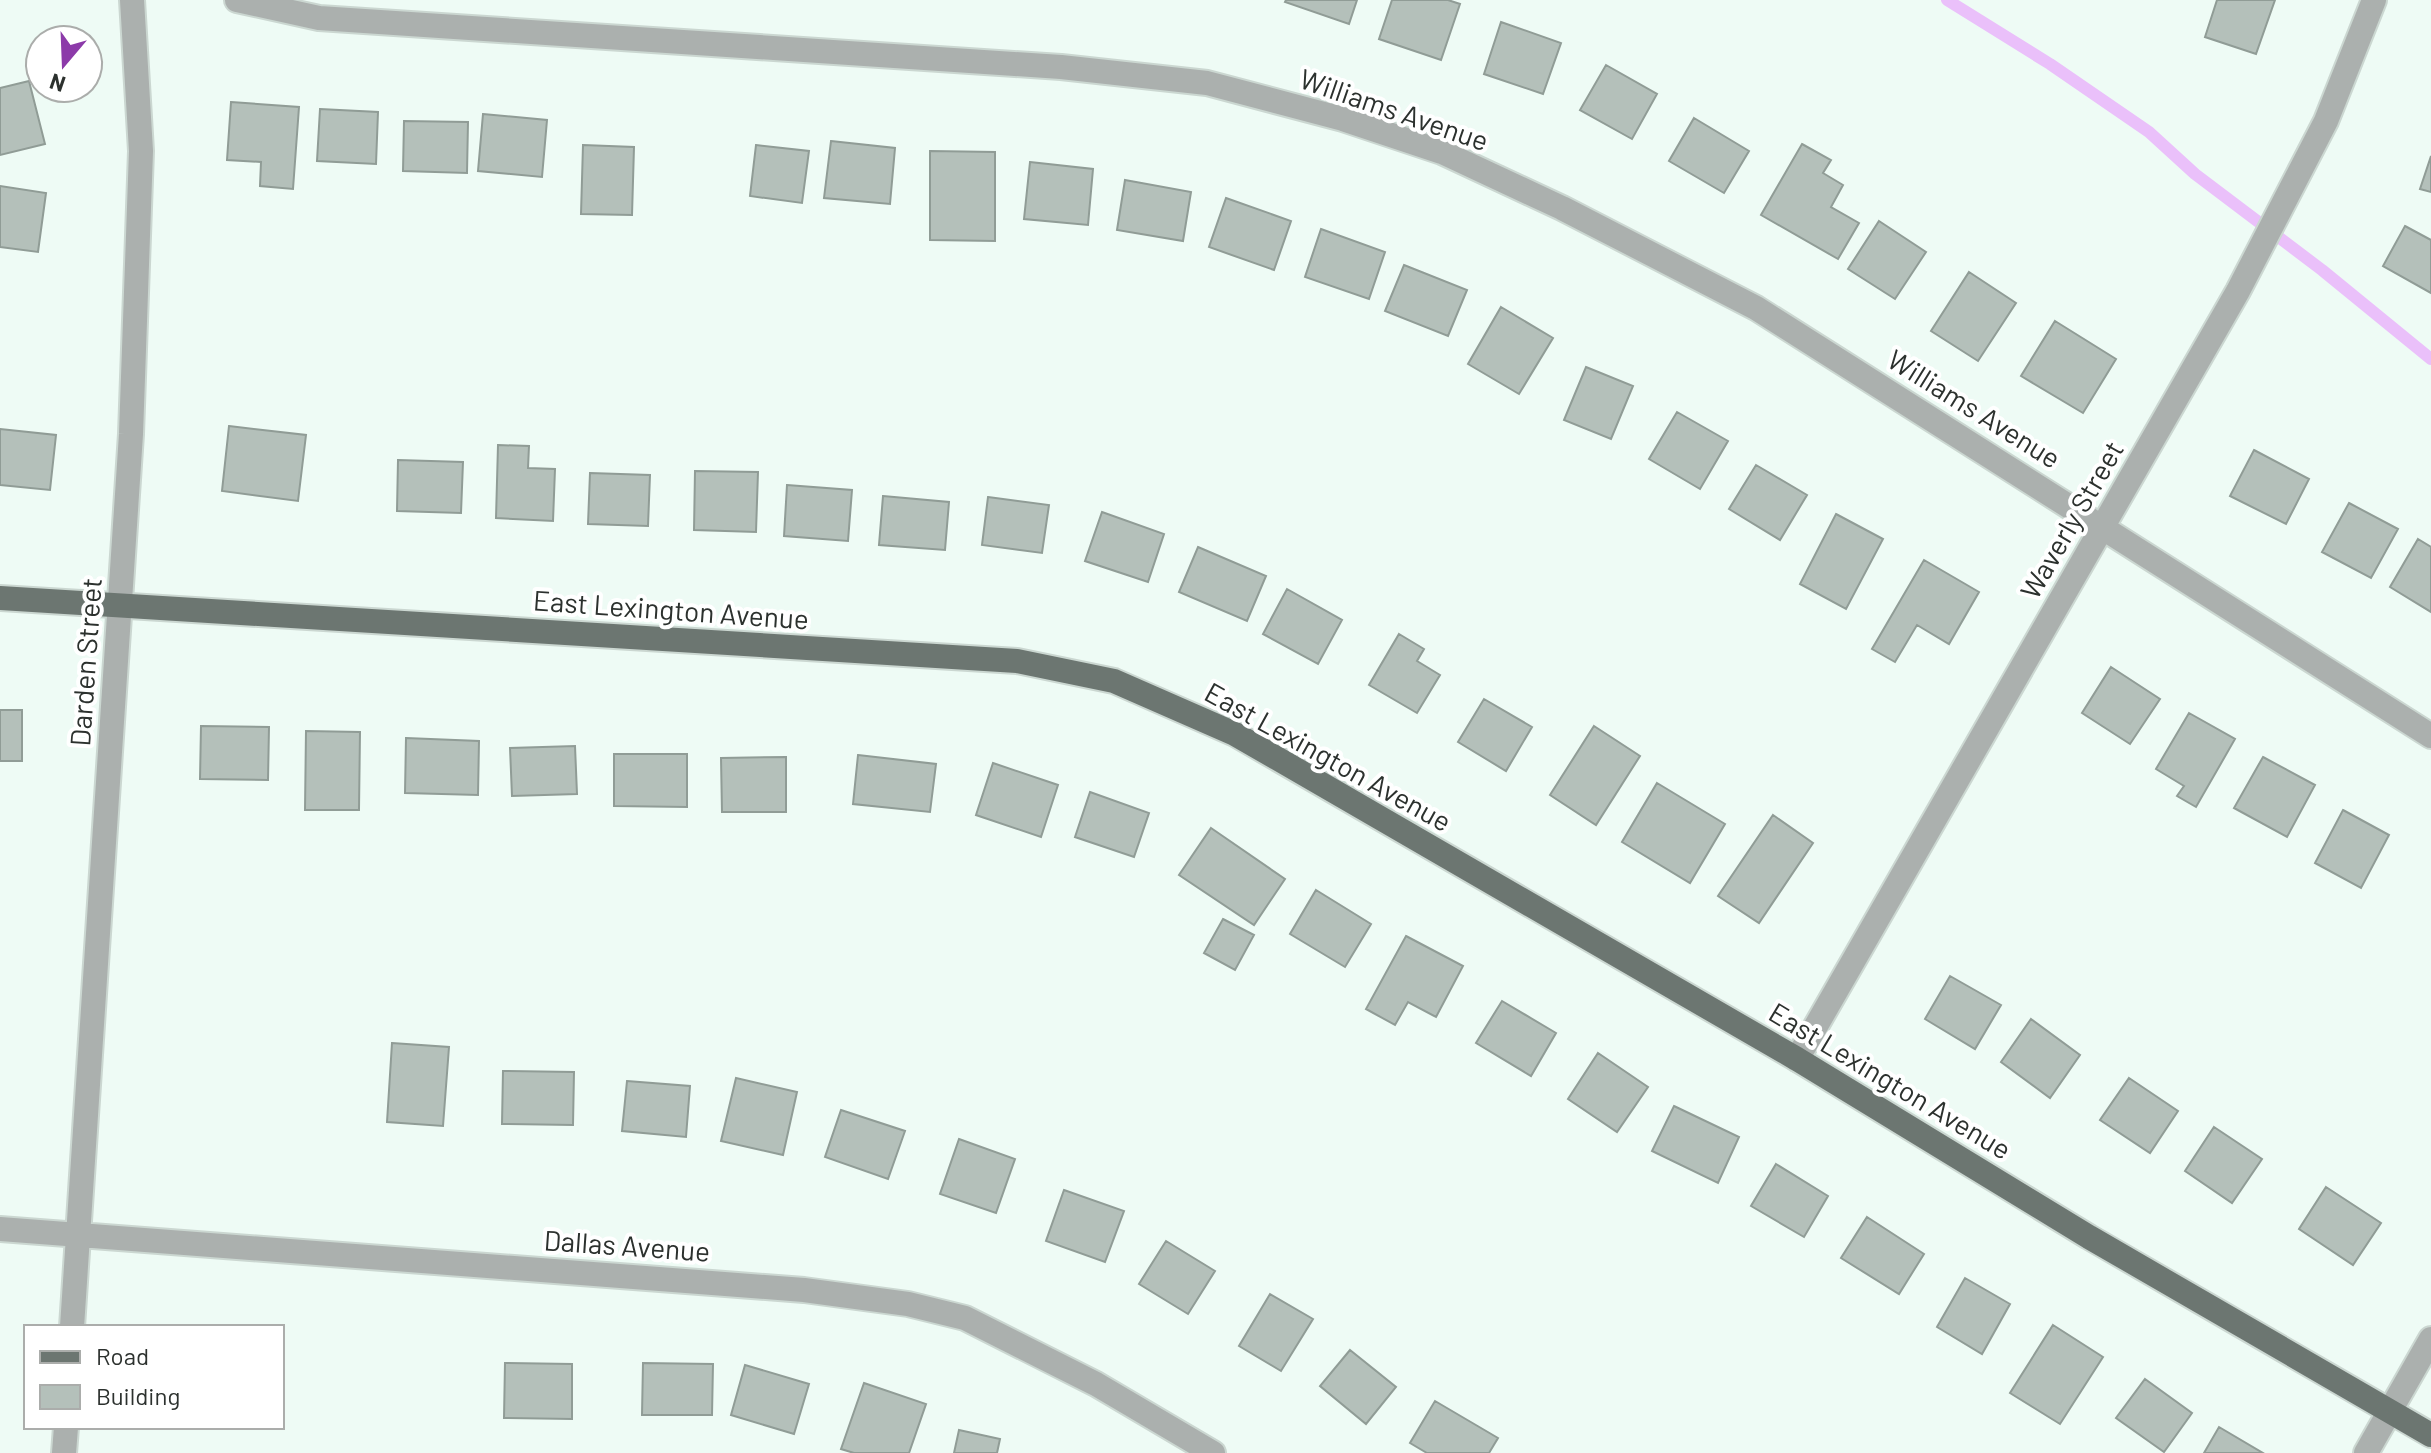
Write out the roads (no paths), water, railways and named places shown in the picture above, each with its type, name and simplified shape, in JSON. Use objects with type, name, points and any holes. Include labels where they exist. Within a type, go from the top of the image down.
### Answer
[{"type":"main road","name":"East Lexington Avenue","points":[[0,598],[1017,661],[1114,681],[1235,734],[1797,1059],[2089,1237],[2431,1435]]},
{"type":"street","name":"Darden Street","points":[[72,1325],[131,434],[141,151],[132,0]]},
{"type":"street","name":"Williams Avenue","points":[[237,0],[319,18],[1045,66],[1207,83],[1343,119],[1442,152],[1562,208],[1756,308],[2431,736]]},
{"type":"street","name":"Waverly Street","points":[[1797,1059],[2238,291],[2320,134],[2374,0]]},
{"type":"street","name":"Dallas Avenue","points":[[0,1229],[804,1290],[908,1304],[965,1318],[1016,1342],[1096,1384],[1213,1453]]},
{"type":"street","points":[[2366,1453],[2431,1339]]},
{"type":"street","points":[[64,1453],[66,1429]]},
{"type":"waterway","points":[[1947,0],[2050,64],[2149,132],[2195,174],[2322,270],[2431,359]]}]
